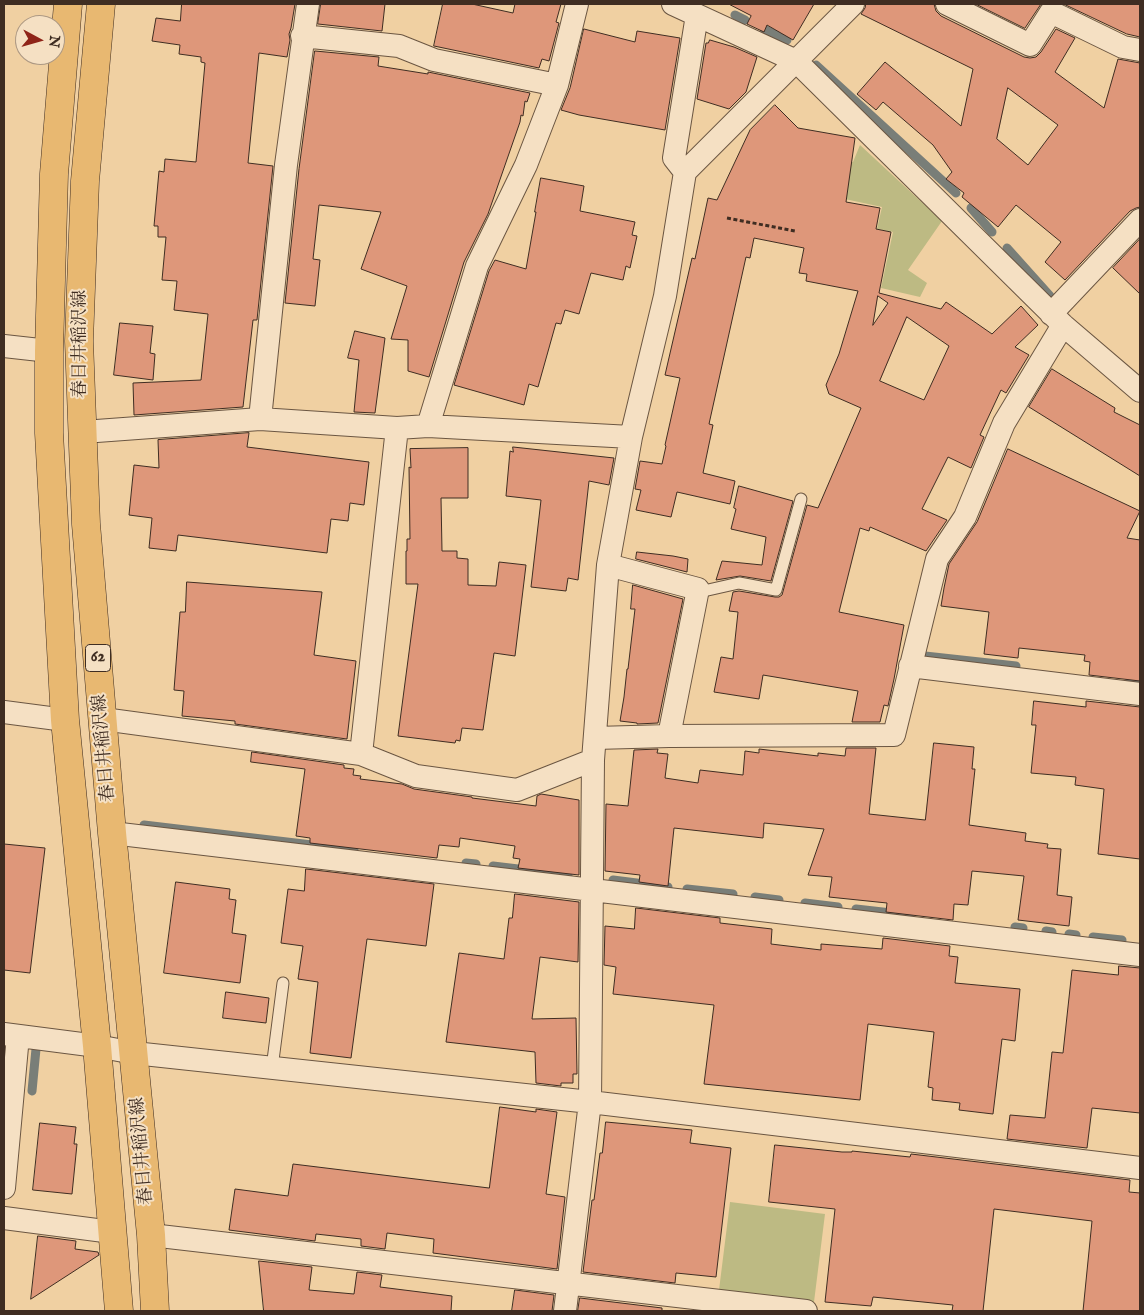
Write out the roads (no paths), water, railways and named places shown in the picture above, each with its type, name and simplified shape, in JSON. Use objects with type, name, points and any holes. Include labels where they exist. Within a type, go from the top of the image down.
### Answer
[{"type":"main road","name":"春日井稲沢線","points":[[68,4],[54,174],[48,433],[65,720],[97,1046],[119,1311]]},
{"type":"main road","name":"春日井稲沢線","points":[[100,4],[85,181],[79,341],[82,432],[86,524],[112,833],[150,1235],[155,1311]]},
{"type":"street","points":[[260,419],[286,165],[302,36],[308,4]]},
{"type":"street","points":[[428,426],[476,266],[526,165],[557,85],[577,4]]},
{"type":"street","points":[[673,4],[796,61],[1057,320],[1140,391]]},
{"type":"street","points":[[565,1311],[590,1102],[594,749],[608,565],[631,437],[665,296],[685,172],[853,4]]},
{"type":"street","points":[[947,4],[1030,45],[1053,8],[1123,47],[1140,50]]},
{"type":"street","points":[[685,172],[674,158],[697,15]]},
{"type":"street","points":[[302,36],[398,46],[434,60],[557,85]]},
{"type":"street","points":[[103,719],[362,754],[416,776],[517,790],[594,749],[669,736],[894,735],[937,559],[965,517],[1004,423],[1057,320],[1140,220]]},
{"type":"street","points":[[4,346],[49,351]]},
{"type":"street","points":[[82,432],[260,419],[397,428],[428,426],[631,437]]},
{"type":"street","points":[[362,754],[397,428]]},
{"type":"street","points":[[608,565],[698,589],[669,736]]},
{"type":"street","points":[[910,666],[1140,694]]},
{"type":"street","points":[[4,712],[65,720]]},
{"type":"street","points":[[112,833],[1140,955]]},
{"type":"street","points":[[4,1188],[11,1035],[97,1046],[134,1053],[590,1102],[1140,1168]]},
{"type":"street","points":[[4,1218],[112,1232]]},
{"type":"street","points":[[150,1235],[806,1311]]},
{"type":"lane","points":[[698,589],[708,590],[739,582],[776,590],[801,499]]},
{"type":"lane","points":[[272,1068],[283,982]]},
{"type":"waterway","points":[[735,15],[745,20]]},
{"type":"waterway","points":[[764,29],[787,40]]},
{"type":"waterway","points":[[816,65],[956,193]]},
{"type":"waterway","points":[[971,208],[992,232]]},
{"type":"waterway","points":[[1007,248],[1050,296]]},
{"type":"waterway","points":[[925,656],[1016,666]]},
{"type":"waterway","points":[[1130,680],[1140,681]]},
{"type":"waterway","points":[[144,825],[354,850]]},
{"type":"waterway","points":[[466,863],[476,864]]},
{"type":"waterway","points":[[493,866],[568,875]]},
{"type":"waterway","points":[[613,880],[668,887]]},
{"type":"waterway","points":[[687,889],[733,894]]},
{"type":"waterway","points":[[755,897],[779,900]]},
{"type":"waterway","points":[[805,903],[838,907]]},
{"type":"waterway","points":[[856,909],[909,915]]},
{"type":"waterway","points":[[1015,927],[1023,928]]},
{"type":"waterway","points":[[1046,931],[1052,932]]},
{"type":"waterway","points":[[1069,934],[1076,935]]},
{"type":"waterway","points":[[1093,937],[1122,940]]},
{"type":"waterway","points":[[32,1091],[36,1049]]}]
